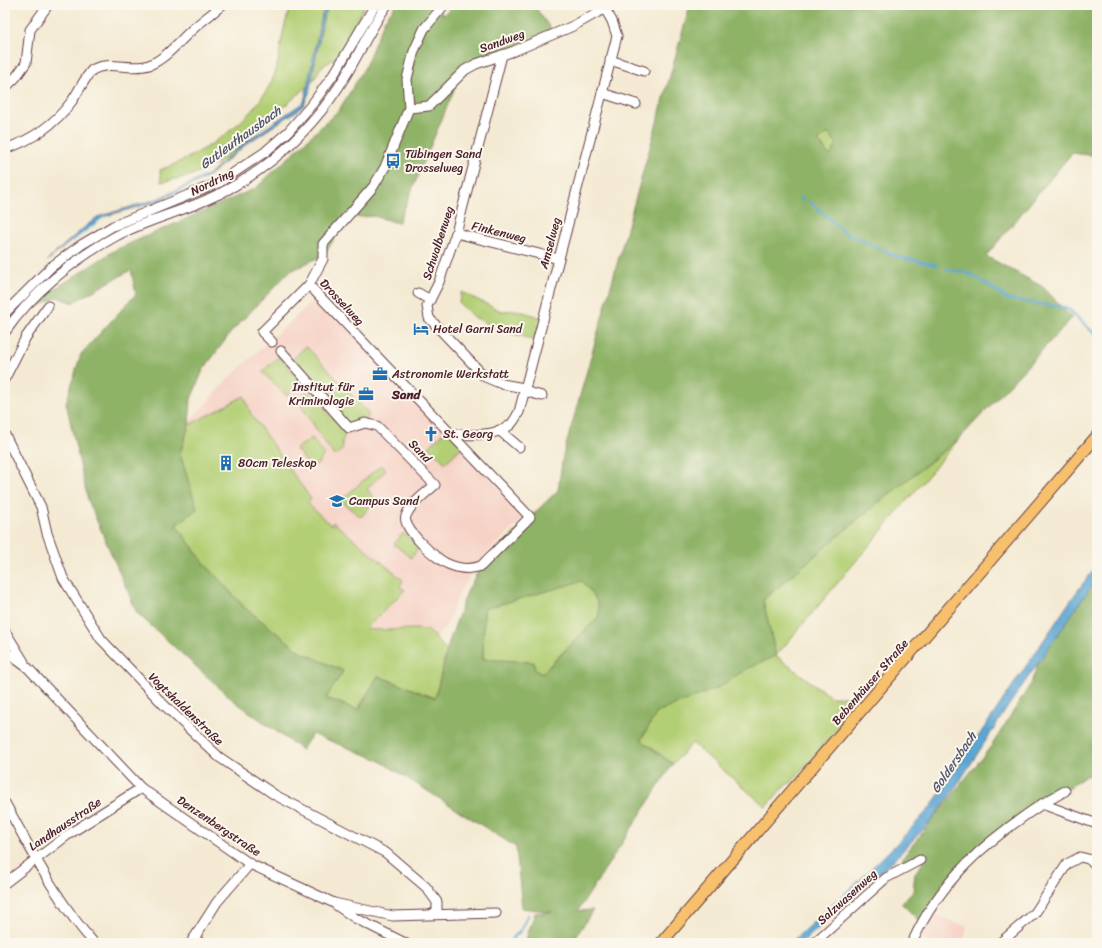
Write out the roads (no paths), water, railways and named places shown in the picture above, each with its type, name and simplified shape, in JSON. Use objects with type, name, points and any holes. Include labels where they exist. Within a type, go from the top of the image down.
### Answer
[{"type":"main road","name":"Bebenhäuser Straße","points":[[661,943],[1097,436]]},
{"type":"street","points":[[5,88],[16,77],[26,63],[30,30],[48,5]]},
{"type":"street","points":[[5,149],[22,144],[37,135],[64,112],[92,70],[97,67],[111,65],[136,68],[150,64],[170,51],[222,5]]},
{"type":"street","name":"Nordring","points":[[5,311],[51,267],[82,245],[113,226],[220,182],[265,152],[288,132],[313,103],[336,71],[375,5]]},
{"type":"street","name":"Nordring","points":[[5,332],[14,319],[57,276],[117,236],[224,192],[271,161],[295,139],[322,108],[346,76],[388,5]]},
{"type":"street","name":"Drosselweg","points":[[444,5],[424,29],[414,51],[407,79],[409,108],[385,167],[373,186],[323,244],[324,259],[309,285],[530,517],[481,566]]},
{"type":"street","name":"Sandweg","points":[[409,108],[429,106],[465,70],[486,60],[573,26],[606,6]]},
{"type":"street","name":"Amselweg","points":[[452,434],[476,436],[499,430],[509,426],[519,412],[617,36],[606,6]]},
{"type":"street","name":"Schwalbenweg","points":[[502,55],[456,233],[440,282],[427,306],[429,318],[485,377],[502,384],[524,389],[542,396]]},
{"type":"street","points":[[610,60],[644,71]]},
{"type":"street","points":[[602,93],[636,104]]},
{"type":"street","name":"Finkenweg","points":[[456,233],[558,259]]},
{"type":"street","points":[[272,342],[262,332],[309,285]]},
{"type":"street","points":[[418,293],[430,300]]},
{"type":"street","points":[[5,378],[26,337],[48,306]]},
{"type":"street","points":[[5,311],[14,319]]},
{"type":"street","name":"Sand","points":[[282,351],[349,428],[365,423],[377,426],[435,485],[409,509],[405,516],[404,523],[409,530],[430,551],[446,563],[459,568],[473,569],[481,566]]},
{"type":"street","points":[[499,430],[519,446]]},
{"type":"street","name":"Vogtshaldenstraße","points":[[5,435],[41,507],[47,533],[63,578],[101,639],[163,704],[219,757],[276,795],[386,853],[412,873],[426,887],[437,902],[437,911],[432,914]]},
{"type":"street","points":[[6,634],[28,668]]},
{"type":"street","name":"Denzenbergstraße","points":[[5,651],[28,668],[141,788],[250,864],[334,903],[393,916],[496,913]]},
{"type":"street","name":"Landhausstraße","points":[[5,883],[36,858],[94,817],[141,788]]},
{"type":"street","points":[[912,943],[922,920],[947,884],[960,869],[1006,831],[1042,804],[1065,791]]},
{"type":"street","points":[[5,804],[36,858],[79,926],[94,943]]},
{"type":"street","points":[[1042,804],[1097,824]]},
{"type":"street","points":[[1000,943],[1035,913],[1067,864],[1080,857],[1088,859],[1097,865]]},
{"type":"street","name":"Salzwasenweg","points":[[814,943],[886,878],[920,860]]},
{"type":"street","points":[[202,943],[192,941],[217,902],[250,864]]},
{"type":"street","points":[[334,903],[355,918],[406,943]]},
{"type":"water","points":[[327,5],[331,5],[324,16],[309,93],[304,105],[249,142],[206,178],[159,201],[99,218],[47,261],[97,217],[157,199],[209,174],[247,141],[304,102],[322,15]]},
{"type":"water","points":[[1097,565],[1097,578],[1009,705],[954,790],[931,821],[894,860],[802,943],[790,943],[879,861],[929,809],[1073,597]]},
{"type":"waterway","points":[[800,197],[803,200]]},
{"type":"waterway","points":[[810,202],[844,232],[898,257],[937,265]]},
{"type":"waterway","name":"Gutleuthausbach","points":[[71,241],[104,216]]},
{"type":"waterway","points":[[946,269],[968,273],[996,290],[1007,299],[1067,308],[1097,336]]},
{"type":"waterway","points":[[508,943],[521,930],[528,915]]},
{"type":"place","name":"Tübingen Sand Drosselweg","points":[[393,161]]},
{"type":"place","name":"Hotel Garni Sand","points":[[421,329]]},
{"type":"place","name":"Astronomie Werkstatt","points":[[380,374]]},
{"type":"place","name":"Institut für Kriminologie","points":[[366,394]]},
{"type":"place","name":"St. Georg","points":[[431,434]]},
{"type":"place","name":"80cm Teleskop","points":[[226,463]]},
{"type":"place","name":"Campus Sand","points":[[337,501]]},
{"type":"district","name":"Sand","points":[[406,394]]},
{"type":"water label","name":"Goldersbach","points":[[953,762]]}]
